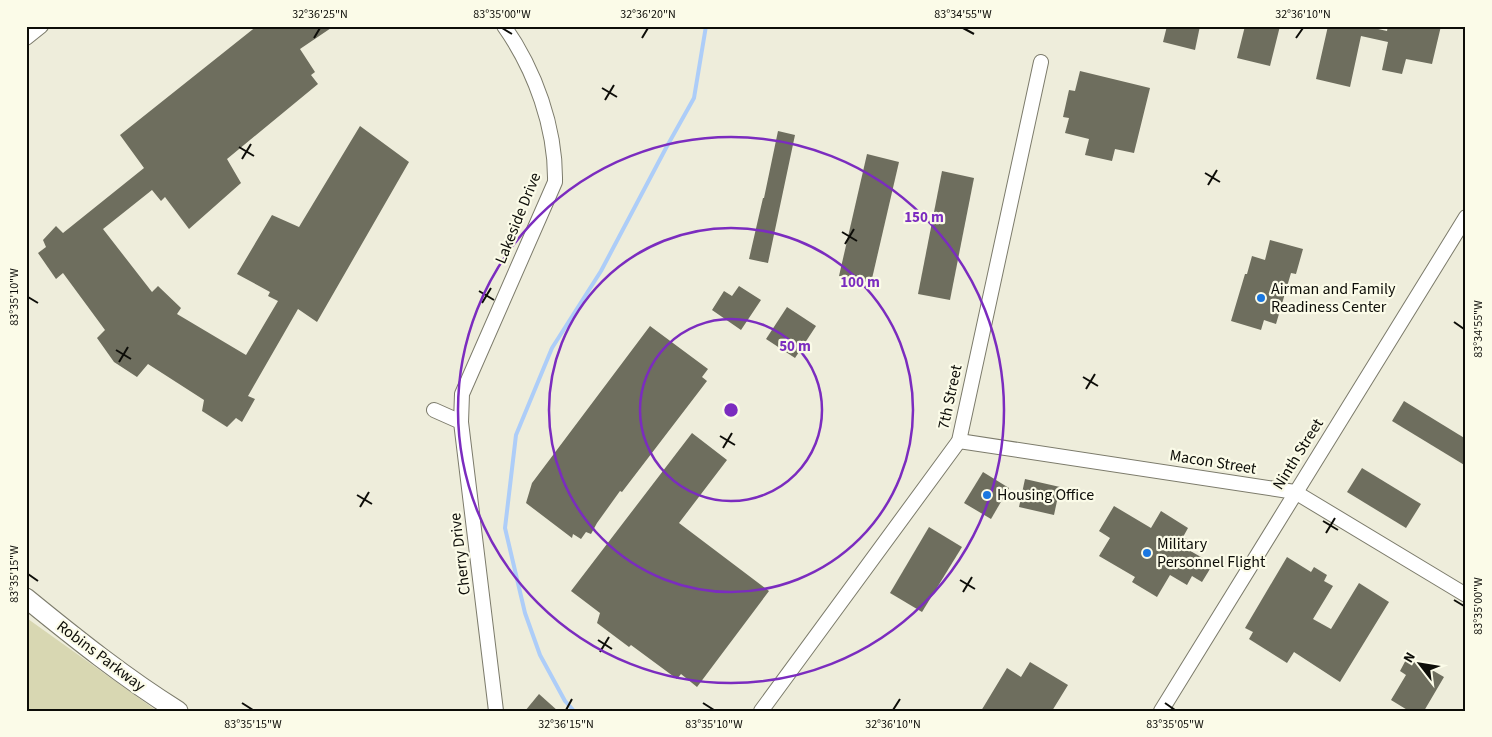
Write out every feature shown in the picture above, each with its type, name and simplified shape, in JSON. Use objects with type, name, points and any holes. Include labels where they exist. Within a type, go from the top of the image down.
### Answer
[{"type":"street","points":[[26,38],[41,26]]},
{"type":"street","name":"Lakeside Drive","points":[[461,422],[462,394],[555,182],[556,163],[542,99],[512,38],[504,26]]},
{"type":"street","name":"7th Street","points":[[761,711],[959,441],[1041,62]]},
{"type":"street","name":"Ninth Street","points":[[1161,711],[1466,217]]},
{"type":"street","points":[[434,410],[461,422]]},
{"type":"street","name":"Cherry Drive","points":[[461,422],[496,711]]},
{"type":"street","name":"Macon Street","points":[[959,441],[1295,492],[1466,595]]},
{"type":"street","name":"Robins Parkway","points":[[26,598],[72,635],[178,711]]},
{"type":"green space","points":[[26,618],[28,619],[157,711],[26,711]]},
{"type":"building","points":[[257,26],[334,26],[300,49],[315,72],[311,75],[318,84],[227,159],[241,183],[189,229],[165,197],[161,201],[152,190],[103,229],[152,292],[158,286],[181,308],[177,314],[246,355],[278,301],[268,296],[270,292],[237,274],[272,215],[299,227],[360,126],[409,162],[317,322],[298,309],[248,396],[255,399],[242,422],[236,418],[227,427],[202,411],[204,400],[148,364],[137,377],[114,362],[97,338],[105,330],[63,273],[56,279],[38,253],[46,247],[43,240],[56,226],[63,233],[144,168],[120,135]]},
{"type":"building","points":[[1167,26],[1200,26],[1195,50],[1163,42]]},
{"type":"building","points":[[1245,26],[1280,26],[1270,66],[1237,58]]},
{"type":"building","points":[[1328,26],[1365,26],[1387,31],[1388,26],[1441,26],[1432,64],[1406,59],[1402,74],[1382,70],[1388,42],[1361,36],[1350,87],[1316,79]]},
{"type":"building","points":[[1080,71],[1150,88],[1134,153],[1115,149],[1112,161],[1085,155],[1089,139],[1065,133],[1069,118],[1063,117],[1069,90],[1075,91]]},
{"type":"building","points":[[778,131],[795,135],[768,263],[749,259]]},
{"type":"building","points":[[867,154],[899,162],[871,283],[839,276]]},
{"type":"building","points":[[942,171],[974,178],[950,300],[918,294]]},
{"type":"building","name":"Airman and Family Readiness Center","points":[[1270,240],[1303,249],[1296,274],[1291,273],[1276,324],[1264,320],[1261,330],[1231,321],[1252,256],[1265,260]]},
{"type":"building","points":[[739,286],[761,300],[741,330],[712,310],[724,291],[732,296]]},
{"type":"building","points":[[787,307],[816,326],[795,358],[766,339]]},
{"type":"building","points":[[650,326],[708,369],[702,377],[707,381],[622,492],[620,491],[591,534],[586,532],[581,539],[573,534],[572,538],[526,503],[532,483]]},
{"type":"building","points":[[1404,401],[1466,439],[1466,466],[1392,421]]},
{"type":"building","points":[[692,433],[727,460],[679,523],[769,591],[697,687],[681,674],[677,679],[597,623],[600,613],[571,591]]},
{"type":"building","points":[[1362,468],[1421,504],[1406,528],[1347,492]]},
{"type":"building","name":"Housing Office","points":[[983,472],[1009,488],[991,519],[964,503]]},
{"type":"building","points":[[1025,479],[1060,487],[1054,515],[1019,507]]},
{"type":"building","name":"Military Personnel Flight","points":[[1114,506],[1151,528],[1161,511],[1188,528],[1183,537],[1192,542],[1187,549],[1213,564],[1202,582],[1192,576],[1187,585],[1170,575],[1157,597],[1132,582],[1135,577],[1099,556],[1110,538],[1099,531]]},
{"type":"building","points":[[929,527],[962,547],[922,612],[890,593]]},
{"type":"building","points":[[1287,557],[1311,572],[1314,567],[1327,575],[1324,581],[1333,586],[1313,619],[1331,629],[1359,583],[1389,602],[1340,682],[1294,652],[1287,663],[1249,639],[1253,632],[1245,628]]},
{"type":"building","points":[[1408,656],[1444,677],[1424,711],[1409,711],[1391,700],[1406,675],[1400,671]]},
{"type":"building","points":[[1030,662],[1068,685],[1052,711],[981,711],[1007,668],[1021,677]]},
{"type":"building","points":[[539,694],[558,711],[525,711]]},
{"type":"waterway","points":[[574,711],[565,701],[540,655],[525,613],[505,528],[516,435],[552,348],[601,271],[694,98],[706,26]]},
{"type":"place","name":"Airman and Family Readiness Center","points":[[1261,298]]},
{"type":"place","name":"Housing Office","points":[[987,495]]},
{"type":"place","name":"Military Personnel Flight","points":[[1147,553]]}]
